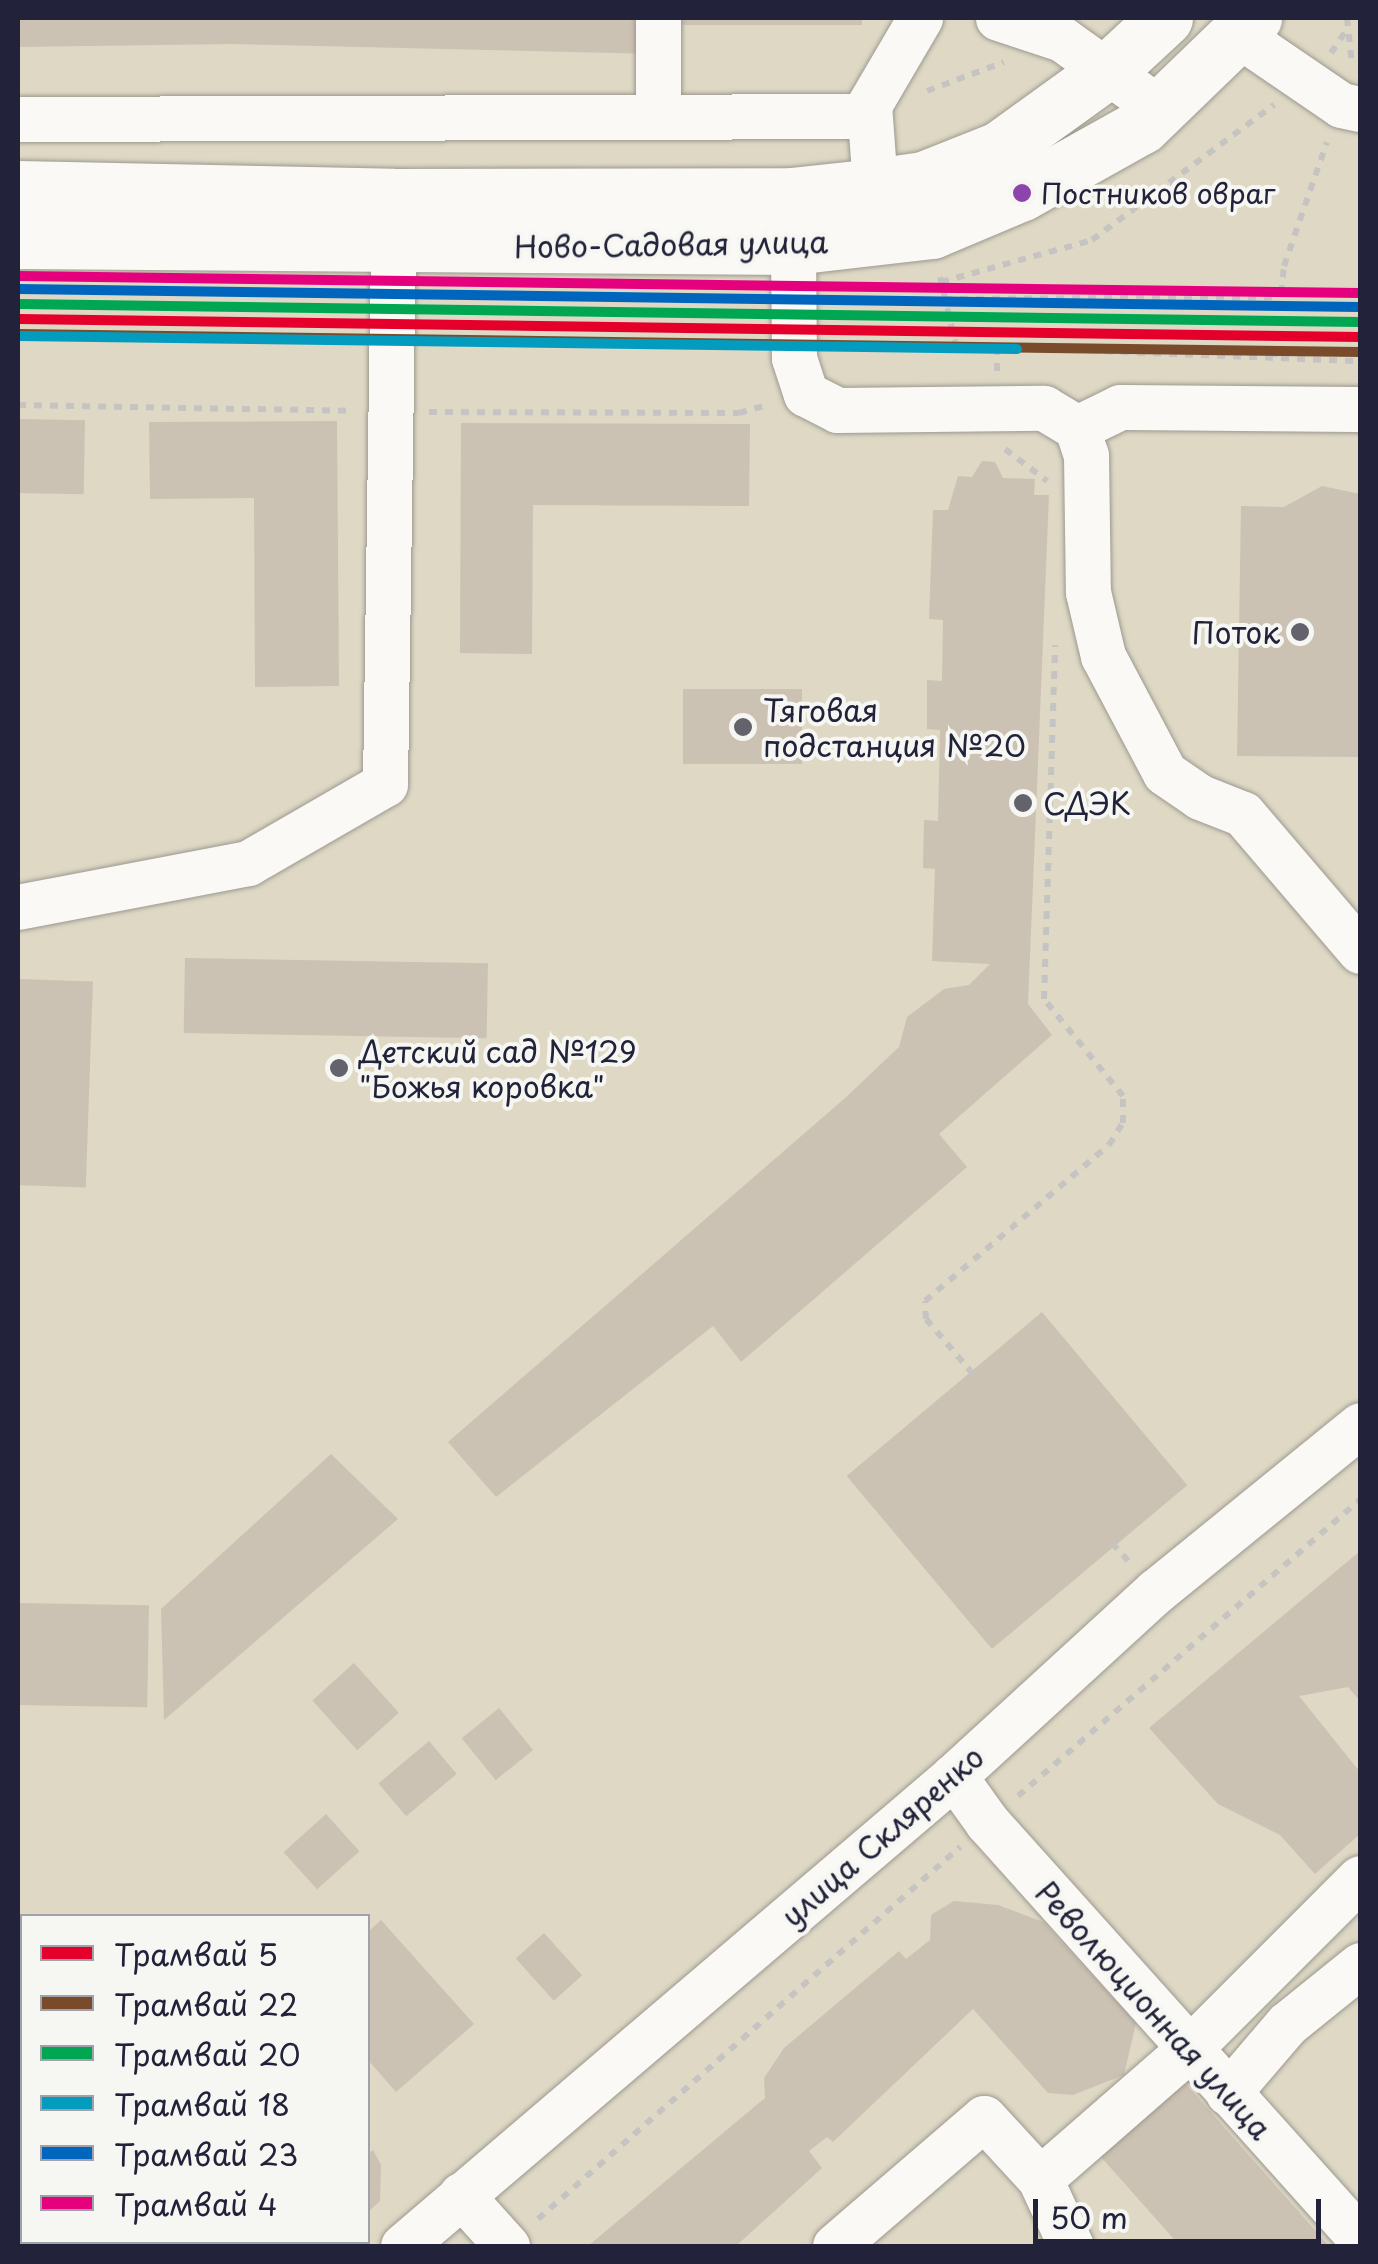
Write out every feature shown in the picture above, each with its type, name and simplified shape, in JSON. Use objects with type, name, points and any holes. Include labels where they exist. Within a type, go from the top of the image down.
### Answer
[{"type":"main road","name":"Ново-Садовая улица","points":[[18,188],[412,196],[791,195],[923,179],[998,149],[1110,69],[1165,18]]},
{"type":"main road","name":"Ново-Садовая улица","points":[[18,241],[793,247],[932,231],[1022,192],[1160,109],[1247,27]]},
{"type":"street","points":[[658,18],[658,102]]},
{"type":"street","points":[[875,186],[867,116],[920,18]]},
{"type":"street","points":[[998,18],[1062,39],[1110,69],[1160,109]]},
{"type":"street","points":[[1247,27],[1304,79],[1351,107]]},
{"type":"street","points":[[18,119],[867,116]]},
{"type":"street","points":[[18,907],[248,863],[386,784],[392,246]]},
{"type":"street","points":[[793,247],[794,358],[806,394],[836,410],[996,405],[1044,408],[1077,428],[1086,455],[1088,592],[1103,656],[1165,773],[1200,797],[1243,814],[1360,952]]},
{"type":"street","points":[[1077,428],[1120,407],[1360,409]]},
{"type":"street","name":"улица Скляренко","points":[[403,2246],[954,1776],[1156,1591],[1360,1426]]},
{"type":"street","name":"Революционная улица","points":[[954,1776],[987,1822],[1360,2238]]},
{"type":"street","points":[[1040,2178],[1188,2050],[1360,1878]]},
{"type":"street","points":[[1228,2093],[1288,2024],[1360,1965]]},
{"type":"street","points":[[834,2246],[984,2118],[1040,2178],[1072,2246]]},
{"type":"street","points":[[461,2195],[514,2240]]},
{"type":"path","points":[[1276,358],[1278,297],[1302,206],[1351,107],[1354,74],[1348,18]]},
{"type":"path","points":[[940,282],[1092,240],[1228,144],[1304,79],[1348,29]]},
{"type":"path","points":[[944,299],[1278,297]]},
{"type":"path","points":[[794,358],[833,348],[897,344],[1360,360]]},
{"type":"path","points":[[997,348],[996,443],[1062,492]]},
{"type":"path","points":[[973,1374],[926,1318],[925,1301],[1109,1145],[1123,1124],[1123,1096],[1044,999],[1056,626]]},
{"type":"path","points":[[514,2240],[987,1822],[1360,1500]]},
{"type":"building","points":[[18,18],[656,18],[656,54],[230,44],[18,47]]},
{"type":"building","points":[[673,18],[862,18],[862,25],[673,25]]},
{"type":"building","points":[[18,419],[85,420],[84,494],[18,493]]},
{"type":"building","points":[[337,421],[339,686],[255,687],[254,498],[150,499],[149,422]]},
{"type":"building","points":[[461,423],[750,424],[749,506],[533,505],[532,654],[460,653]]},
{"type":"building","points":[[982,461],[995,462],[1003,478],[1035,479],[1034,495],[1049,495],[1028,1004],[1052,1035],[939,1134],[967,1167],[741,1362],[713,1326],[496,1497],[448,1442],[844,1099],[899,1047],[907,1017],[944,989],[969,985],[990,964],[932,961],[935,869],[923,868],[924,820],[938,821],[940,730],[927,729],[927,680],[942,681],[943,620],[929,619],[933,510],[948,510],[958,476],[972,477]]},
{"type":"building","name":"Поток","points":[[1322,486],[1360,494],[1360,757],[1237,756],[1241,506],[1284,507]]},
{"type":"building","name":"Тяговая подстанция №20","points":[[683,689],[802,689],[802,764],[683,764]]},
{"type":"building","points":[[185,958],[488,963],[487,1038],[184,1033]]},
{"type":"building","points":[[18,979],[93,982],[86,1187],[18,1185]]},
{"type":"building","points":[[1042,1312],[1187,1485],[992,1649],[847,1476]]},
{"type":"building","points":[[331,1454],[398,1519],[164,1720],[161,1609]]},
{"type":"building","points":[[1360,1551],[1360,1701],[1348,1687],[1299,1696],[1360,1772],[1360,1834],[1315,1874],[1280,1835],[1218,1804],[1149,1728]]},
{"type":"building","points":[[18,1603],[149,1605],[147,1707],[18,1705]]},
{"type":"building","points":[[354,1663],[399,1713],[357,1750],[312,1700]]},
{"type":"building","points":[[499,1708],[533,1750],[496,1780],[462,1738]]},
{"type":"building","points":[[429,1741],[457,1774],[406,1816],[378,1783]]},
{"type":"building","points":[[326,1814],[359,1851],[317,1889],[284,1852]]},
{"type":"building","points":[[954,1901],[998,1905],[1043,1922],[1136,2023],[1124,2075],[1073,2095],[1048,2093],[973,2009],[833,2142],[827,2137],[809,2151],[822,2168],[736,2246],[588,2246],[765,2098],[764,2078],[784,2048],[899,1951],[906,1959],[930,1940],[931,1915]]},
{"type":"building","points":[[381,1920],[474,2024],[396,2092],[370,2062],[370,1930]]},
{"type":"building","points":[[544,1933],[582,1975],[554,2001],[516,1958]]},
{"type":"building","points":[[1185,2083],[1329,2246],[1180,2246],[1101,2157]]},
{"type":"building","points":[[373,2150],[381,2165],[380,2201],[370,2210]]},
{"type":"tram line","name":"4","points":[[18,276],[1360,293]]},
{"type":"tram line","name":"23","points":[[18,289],[1360,307]]},
{"type":"tram line","name":"20","points":[[18,304],[1360,322]]},
{"type":"tram line","name":"5","points":[[18,319],[1360,337]]},
{"type":"tram line","name":"22","points":[[18,334],[1360,352]]},
{"type":"tram line","name":"18","points":[[18,336],[1017,349]]},
{"type":"place","name":"Постников овраг","points":[[1022,193]]},
{"type":"place","name":"Поток","points":[[1300,632]]},
{"type":"place","name":"Тяговая подстанция №20","points":[[743,727]]},
{"type":"place","name":"СДЭК","points":[[1023,803]]},
{"type":"place","name":"Детский сад №129 \"Божья коровка\"","points":[[339,1068]]}]
